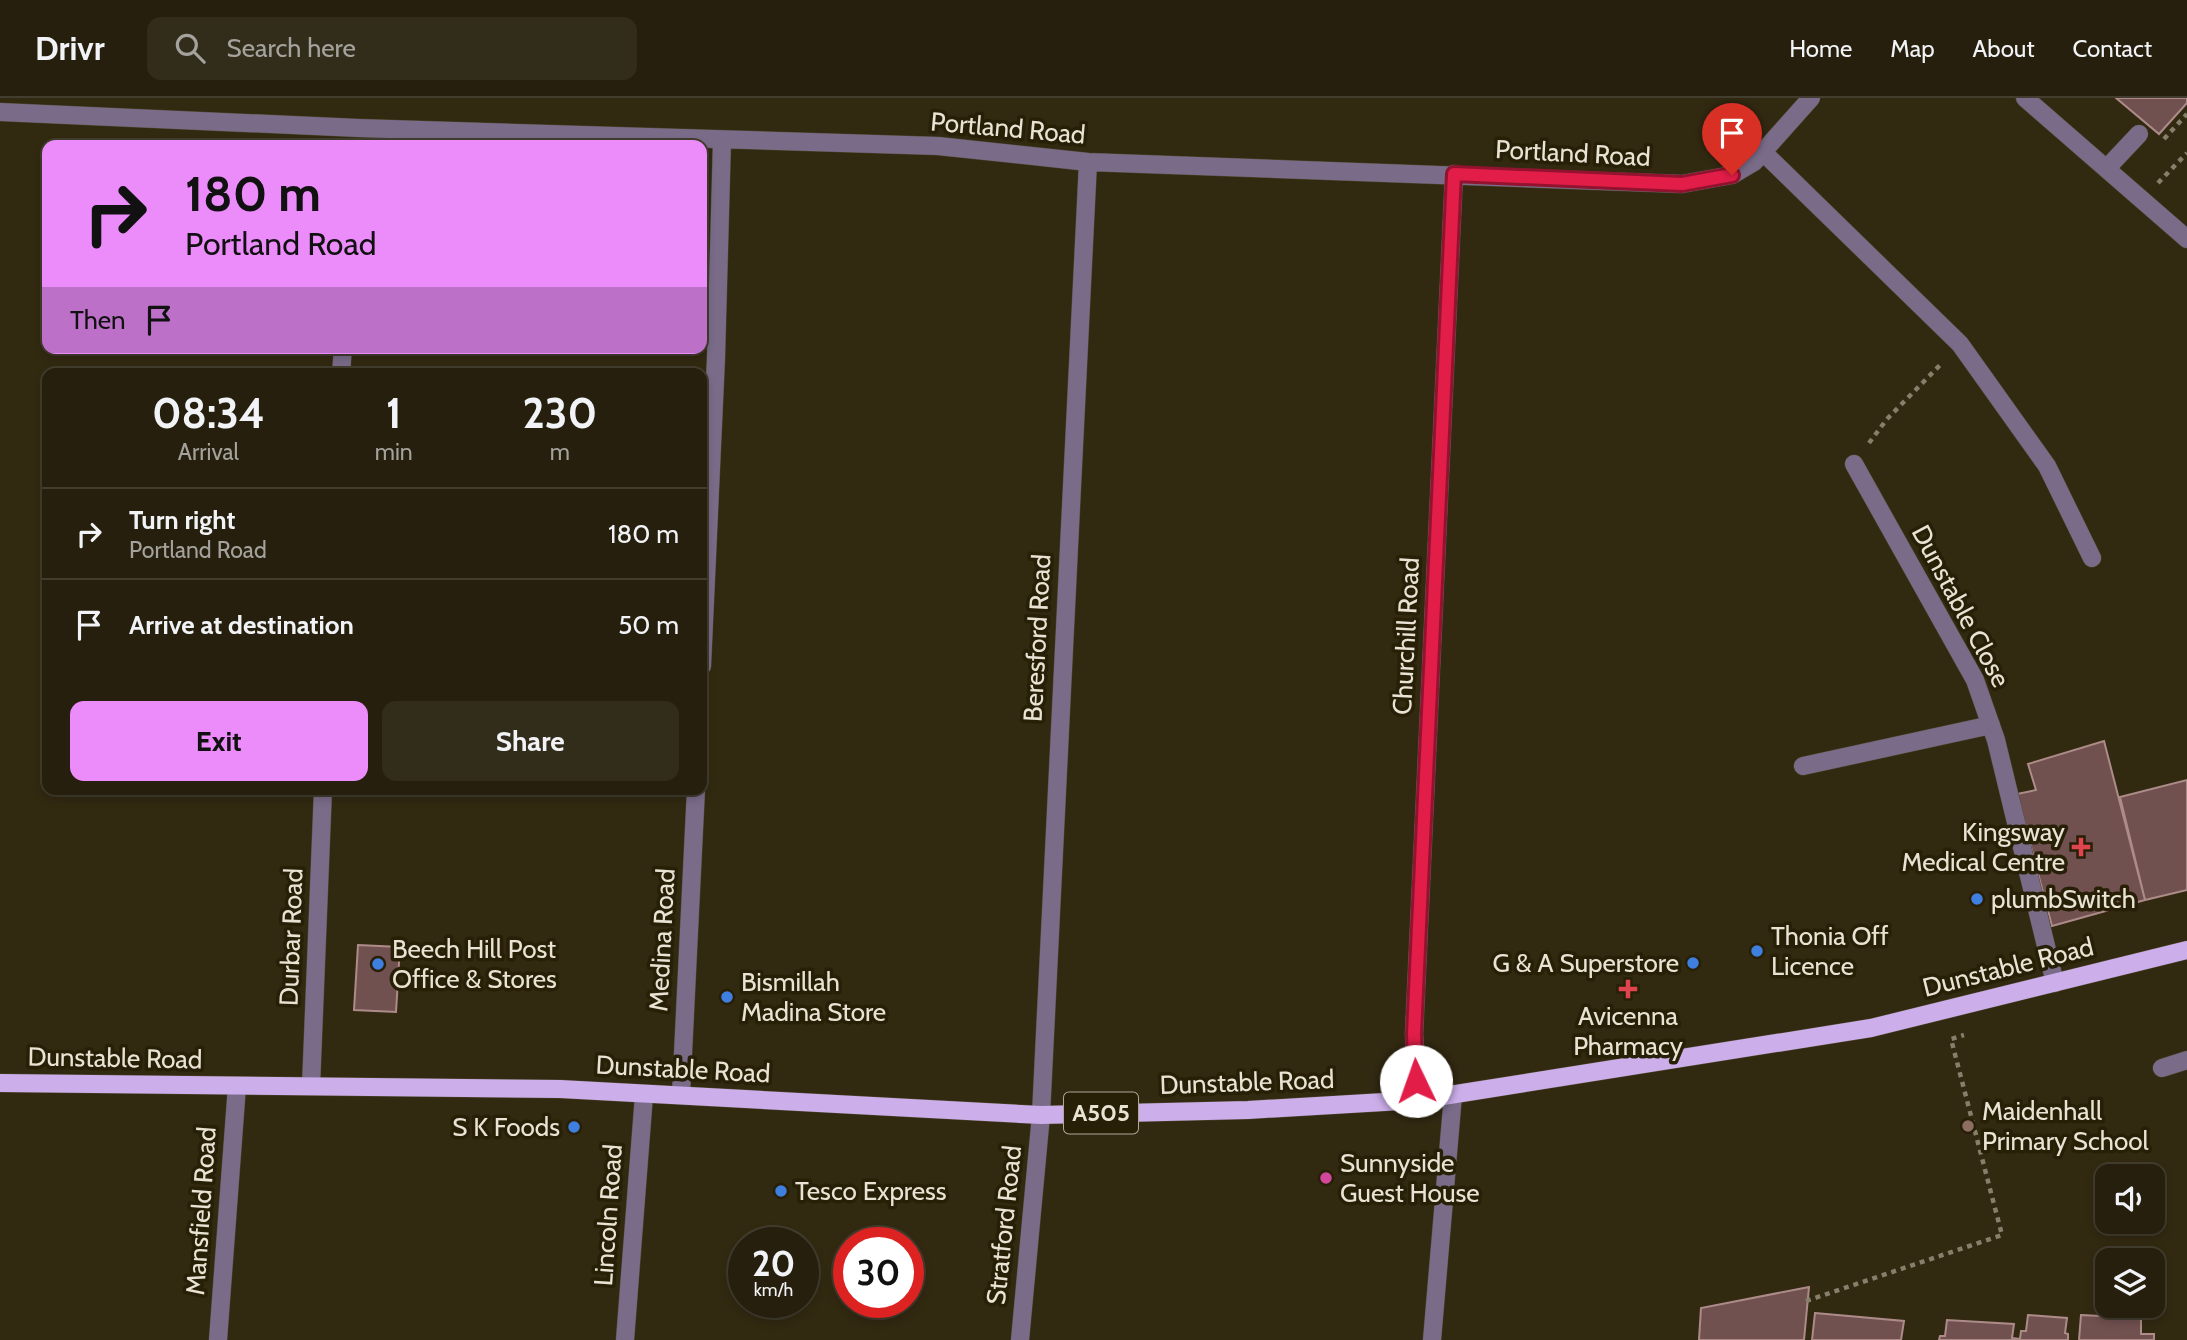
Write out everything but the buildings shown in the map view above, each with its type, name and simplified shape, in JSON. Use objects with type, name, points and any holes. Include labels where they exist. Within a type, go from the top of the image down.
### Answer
[{"type":"main road","name":"Dunstable Road","points":[[0,1083],[560,1089],[1041,1115],[1248,1110],[1418,1100],[1871,1028],[2187,950]]},
{"type":"street","name":"Portland Road","points":[[0,111],[357,136],[722,140],[938,146],[1088,162],[1682,184],[1732,175],[1763,152],[1811,98]]},
{"type":"street","points":[[2025,98],[2187,239]]},
{"type":"street","points":[[2107,168],[2139,134]]},
{"type":"street","points":[[707,557],[722,140]]},
{"type":"street","points":[[1763,152],[1960,344],[2047,466],[2092,558]]},
{"type":"street","name":"Beresford Road","points":[[1041,1115],[1088,162]]},
{"type":"street","name":"Churchill Road","points":[[1418,1100],[1414,1034],[1454,174]]},
{"type":"street","name":"Dunstable Close","points":[[1854,464],[1975,680],[1991,725],[2055,983]]},
{"type":"street","points":[[1803,766],[1991,725]]},
{"type":"street","name":"Durbar Road","points":[[311,1086],[323,795]]},
{"type":"street","name":"Medina Road","points":[[681,1094],[696,795]]},
{"type":"street","points":[[2162,1068],[2187,1060]]},
{"type":"street","name":"Mansfield Road","points":[[218,1340],[237,1086]]},
{"type":"street","name":"Lincoln Road","points":[[625,1340],[644,1095]]},
{"type":"street","points":[[1432,1340],[1453,1095]]},
{"type":"street","name":"Stratford Road","points":[[1020,1340],[1041,1115]]},
{"type":"path","points":[[2158,146],[2187,114]]},
{"type":"path","points":[[2143,199],[2187,153]]},
{"type":"path","points":[[1854,464],[1887,419],[1952,352]]},
{"type":"path","points":[[1807,1301],[2002,1235],[1951,1039]]},
{"type":"place","name":"Kingsway Medical Centre","points":[[2081,847]]},
{"type":"place","name":"plumbSwitch","points":[[1977,899]]},
{"type":"place","name":"Thonia Off Licence","points":[[1757,951]]},
{"type":"place","name":"G & A Superstore","points":[[1693,963]]},
{"type":"place","name":"Beech Hill Post Office & Stores","points":[[378,964]]},
{"type":"place","name":"Avicenna Pharmacy","points":[[1628,989]]},
{"type":"place","name":"Bismillah Madina Store","points":[[727,997]]},
{"type":"place","name":"Maidenhall Primary School","points":[[1968,1126]]},
{"type":"place","name":"S K Foods","points":[[574,1127]]},
{"type":"place","name":"Sunnyside Guest House","points":[[1326,1178]]},
{"type":"place","name":"Tesco Express","points":[[781,1191]]},
{"type":"route","points":[[1416,1081],[1413,1061],[1414,1034],[1454,174],[1682,184],[1732,175]]}]
